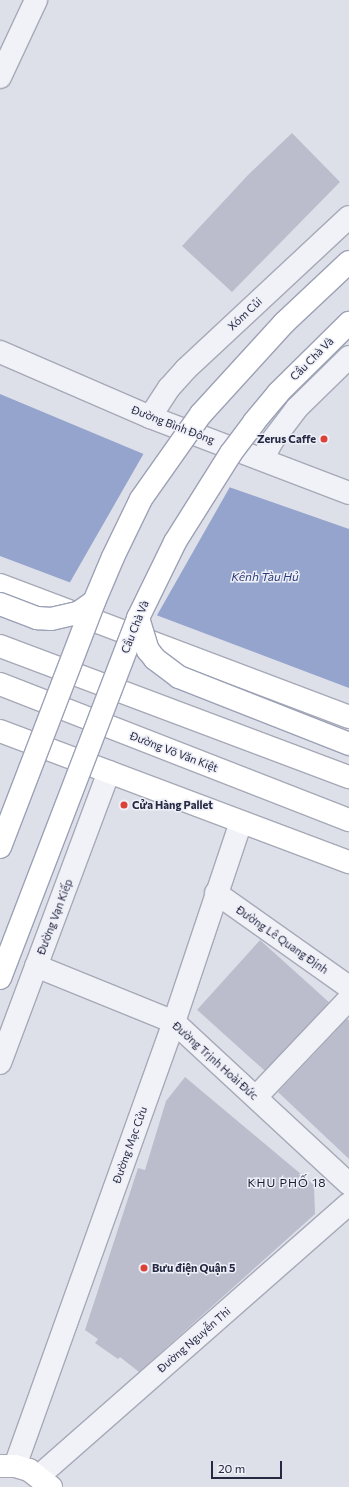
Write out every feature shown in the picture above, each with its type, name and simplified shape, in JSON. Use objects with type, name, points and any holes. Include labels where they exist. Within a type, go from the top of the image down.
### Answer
[{"type":"main road","points":[[0,847],[112,557],[142,499],[201,414],[284,323],[349,262]]},
{"type":"main road","name":"Cầu Chà Và","points":[[0,978],[138,618],[175,542],[231,452],[278,393],[349,323]]},
{"type":"main road","points":[[0,585],[349,717]]},
{"type":"main road","points":[[0,604],[37,618],[51,619],[78,613],[94,602]]},
{"type":"main road","points":[[138,618],[148,650],[155,659],[180,677],[349,744]]},
{"type":"main road","points":[[0,646],[349,777]]},
{"type":"main road","name":"Đường Võ Văn Kiệt","points":[[0,684],[349,820]]},
{"type":"main road","points":[[0,732],[349,862]]},
{"type":"main road","points":[[5,1463],[45,1481]]},
{"type":"street","points":[[2,69],[36,0]]},
{"type":"street","name":"Xóm Củi","points":[[150,417],[169,388],[186,369],[349,217]]},
{"type":"street","name":"Đường Bình Đông","points":[[0,352],[150,417],[263,458],[349,493]]},
{"type":"street","points":[[263,458],[272,441],[297,408],[349,357]]},
{"type":"street","name":"Đường Vạn Kiếp","points":[[0,1063],[109,772]]},
{"type":"street","name":"Đường Mạc Cửu","points":[[5,1463],[174,1022],[241,822]]},
{"type":"street","name":"Đường Lê Quang Định","points":[[216,894],[349,987]]},
{"type":"street","name":"Đường Trịnh Hoài Đức","points":[[36,966],[174,1022],[349,1184]]},
{"type":"street","points":[[256,1097],[349,999]]},
{"type":"street","name":"Đường Nguyễn Thi","points":[[45,1481],[349,1204]]},
{"type":"water","name":"Kênh Tàu Hủ","points":[[0,394],[189,473],[349,529],[349,688],[0,556]]},
{"type":"pier","points":[[144,453],[231,485],[156,617],[69,584]]},
{"type":"building","points":[[292,133],[340,182],[232,292],[182,246],[248,175]]},
{"type":"building","points":[[260,940],[329,1002],[266,1072],[197,1010]]},
{"type":"building","points":[[347,1019],[349,1020],[349,1159],[278,1092]]},
{"type":"building","points":[[185,1077],[314,1185],[315,1214],[139,1372],[120,1357],[118,1359],[95,1343],[98,1339],[85,1330],[138,1168],[145,1170],[166,1101]]},
{"type":"place","name":"Zerus Caffe","points":[[324,439]]},
{"type":"place","name":"Cửa Hàng Pallet","points":[[124,805]]},
{"type":"place","name":"Bưu điện Quận 5","points":[[144,1268]]},
{"type":"district","name":"KHU PHỐ 18","points":[[287,1183]]}]
